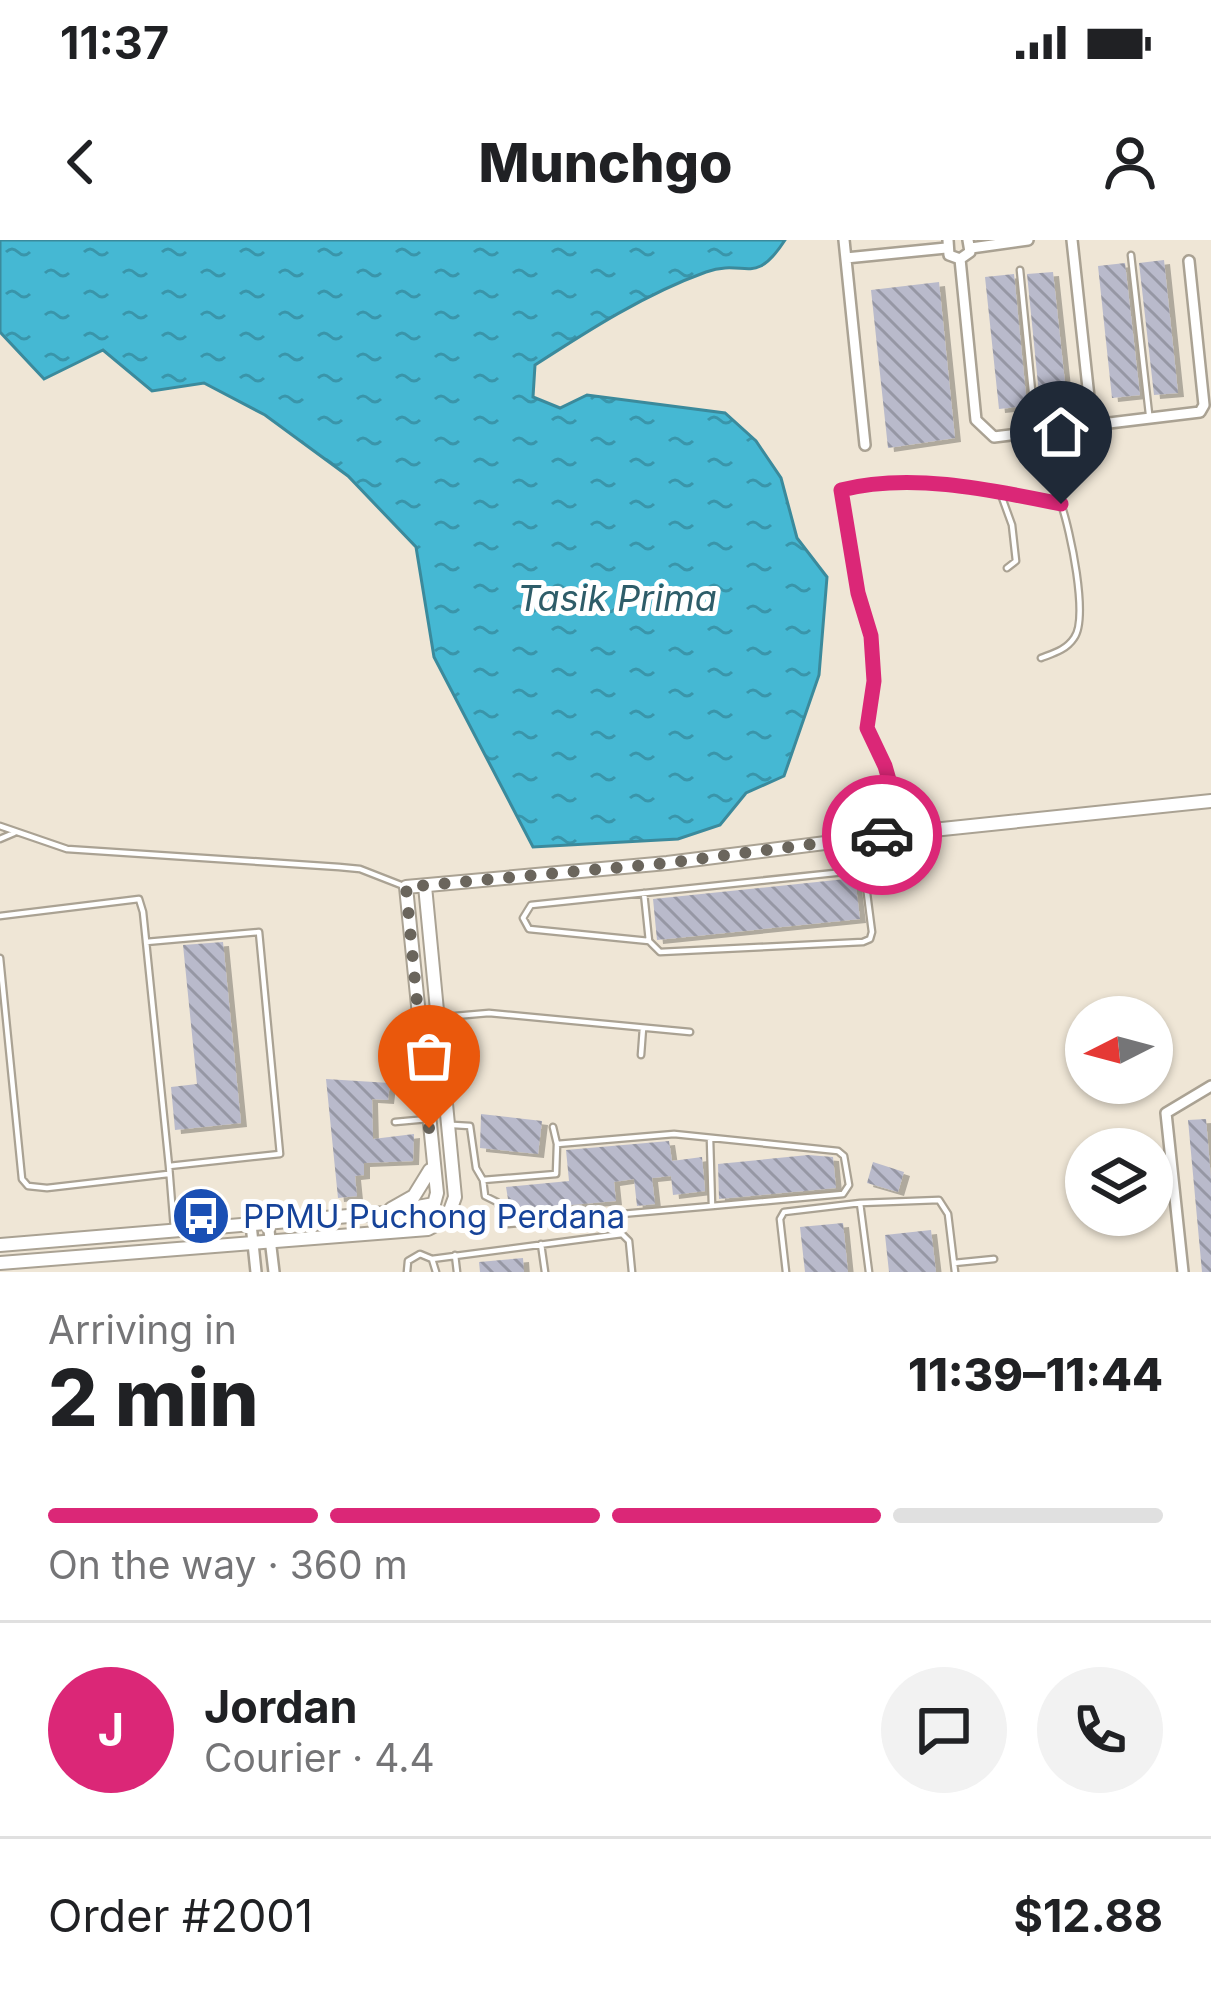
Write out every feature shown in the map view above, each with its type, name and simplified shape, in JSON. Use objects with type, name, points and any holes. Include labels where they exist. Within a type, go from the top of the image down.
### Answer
[{"type":"main road","points":[[434,1204],[437,1193],[406,887],[667,863],[904,832],[1211,801]]},
{"type":"main road","points":[[0,1263],[428,1229],[448,1219],[454,1197],[425,886]]},
{"type":"main road","points":[[429,1123],[448,1126]]},
{"type":"main road","points":[[385,1213],[414,1196],[427,1181],[433,1161]]},
{"type":"main road","points":[[434,1204],[448,1219]]},
{"type":"main road","points":[[0,1245],[385,1213],[434,1204]]},
{"type":"street","points":[[844,240],[865,445]]},
{"type":"street","points":[[1028,240],[970,244],[960,259],[976,420],[994,437],[1197,415],[1204,405],[1189,261]]},
{"type":"street","points":[[1072,240],[1092,425]]},
{"type":"street","points":[[846,258],[947,244],[949,255],[960,259]]},
{"type":"street","points":[[1183,1272],[1166,1113],[1211,1086]]},
{"type":"street","points":[[268,1222],[274,1272]]},
{"type":"street","points":[[251,1224],[256,1272]]},
{"type":"lane","points":[[1131,255],[1150,420]]},
{"type":"lane","points":[[1019,270],[1036,431]]},
{"type":"lane","points":[[904,832],[885,766],[867,728],[874,681],[871,636],[858,593],[841,490],[862,485],[939,485],[1061,504],[1082,618],[1076,637],[1061,651],[1041,658]]},
{"type":"lane","points":[[1000,491],[1012,525],[1016,561],[1007,568]]},
{"type":"lane","points":[[0,826],[68,849],[360,869],[406,887]]},
{"type":"lane","points":[[0,839],[14,833]]},
{"type":"lane","points":[[860,838],[872,932],[863,942],[660,952],[649,941],[529,928],[523,918],[531,905],[863,870]]},
{"type":"lane","points":[[644,891],[649,941]]},
{"type":"lane","points":[[0,916],[139,898],[174,1230]]},
{"type":"lane","points":[[0,958],[22,1179],[28,1186],[47,1188],[280,1154],[259,932],[146,942]]},
{"type":"lane","points":[[437,1017],[489,1013],[690,1032]]},
{"type":"lane","points":[[641,1055],[643,1028]]},
{"type":"lane","points":[[441,1054],[475,1052]]},
{"type":"lane","points":[[395,1122],[429,1123]]},
{"type":"lane","points":[[448,1126],[470,1126],[478,1178],[483,1180],[556,1174],[553,1127]]},
{"type":"lane","points":[[483,1180],[484,1196],[497,1202],[507,1224],[843,1194],[849,1185],[844,1156],[838,1151],[674,1134],[557,1144]]},
{"type":"lane","points":[[710,1138],[712,1206]]},
{"type":"lane","points":[[785,1272],[780,1219],[784,1212],[939,1200],[948,1214],[955,1272]]},
{"type":"lane","points":[[860,1203],[868,1272]]},
{"type":"lane","points":[[407,1272],[415,1255],[455,1256],[626,1236],[632,1272]]},
{"type":"lane","points":[[542,1244],[545,1272]]},
{"type":"lane","points":[[455,1256],[457,1272]]},
{"type":"lane","points":[[432,1258],[436,1272]]},
{"type":"lane","points":[[954,1263],[994,1259]]},
{"type":"water","name":"Tasik Prima","points":[[0,240],[785,240],[757,268],[720,269],[683,281],[576,339],[535,365],[533,397],[560,408],[587,395],[725,413],[756,441],[781,478],[797,538],[827,577],[819,675],[784,776],[746,793],[720,825],[678,839],[533,847],[434,657],[416,547],[348,476],[265,415],[204,383],[152,391],[103,350],[44,379],[0,332]]},
{"type":"building","points":[[1164,260],[1178,393],[1154,395],[1139,263]]},
{"type":"building","points":[[1125,263],[1140,395],[1112,398],[1098,266]]},
{"type":"building","points":[[1053,272],[1066,392],[1039,394],[1027,274]]},
{"type":"building","points":[[1014,274],[1027,406],[999,409],[985,277]]},
{"type":"building","points":[[939,282],[955,438],[888,448],[871,290]]},
{"type":"building","points":[[855,878],[860,919],[657,940],[653,899]]},
{"type":"building","points":[[223,942],[241,1123],[175,1130],[171,1087],[197,1084],[183,945]]},
{"type":"building","points":[[326,1079],[390,1083],[388,1100],[372,1099],[373,1139],[414,1134],[413,1161],[364,1163],[364,1175],[355,1176],[357,1196],[338,1198]]},
{"type":"building","points":[[481,1114],[542,1121],[538,1154],[480,1148]]},
{"type":"building","points":[[1206,1119],[1211,1272],[1202,1272],[1188,1120]]},
{"type":"building","points":[[669,1141],[672,1161],[702,1157],[705,1191],[673,1195],[671,1176],[652,1178],[655,1204],[637,1206],[634,1179],[614,1182],[616,1201],[571,1205],[572,1212],[511,1217],[506,1187],[569,1181],[566,1150]]},
{"type":"building","points":[[833,1157],[836,1188],[719,1199],[718,1164]]},
{"type":"building","points":[[873,1162],[904,1172],[898,1192],[867,1183]]},
{"type":"building","points":[[843,1223],[848,1272],[805,1272],[800,1227]]},
{"type":"building","points":[[931,1230],[936,1272],[889,1272],[885,1235]]},
{"type":"building","points":[[523,1258],[524,1272],[480,1272],[479,1262]]},
{"type":"way so far","points":[[429,1128],[406,887],[667,863],[882,835]]},
{"type":"place","name":"PPMU Puchong Perdana","points":[[201,1216]]},
{"type":"route","points":[[882,835],[904,832],[885,766],[867,728],[874,681],[871,636],[858,593],[841,490],[862,485],[939,485],[1061,504]]}]
